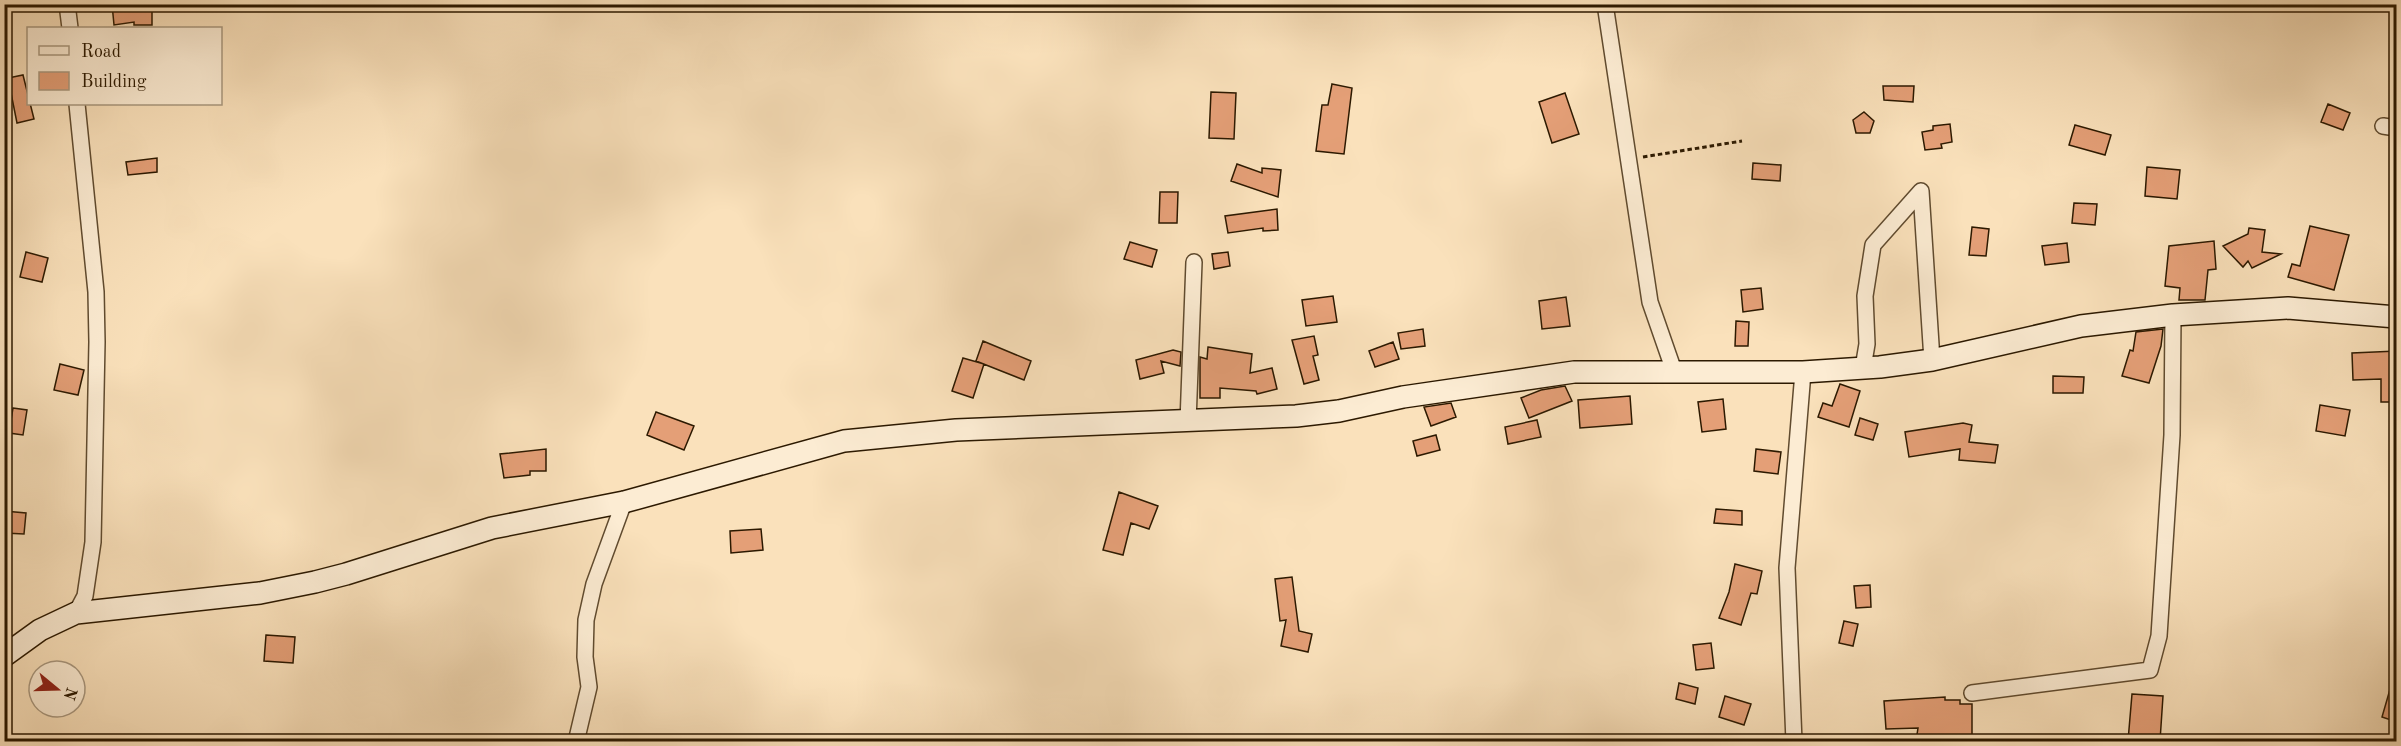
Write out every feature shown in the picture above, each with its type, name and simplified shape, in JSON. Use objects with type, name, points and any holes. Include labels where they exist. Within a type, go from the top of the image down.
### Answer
[{"type":"street","points":[[67,4],[70,27]]},
{"type":"street","points":[[1605,4],[1626,159],[1650,302],[1674,371]]},
{"type":"street","points":[[76,105],[96,292],[97,342],[93,542],[85,596],[76,613]]},
{"type":"street","points":[[1863,368],[1867,344],[1865,296],[1873,245],[1921,191],[1932,360]]},
{"type":"street","points":[[1188,422],[1194,262]]},
{"type":"street","points":[[4,656],[40,630],[76,613],[241,595],[315,582],[492,528],[624,502],[844,441],[956,429],[1296,417],[1339,411],[1403,397],[1574,372],[1803,372],[1863,368],[1932,360],[2081,326],[2173,315],[2288,308],[2397,317]]},
{"type":"street","points":[[1972,693],[2150,670],[2159,636],[2172,435],[2173,315]]},
{"type":"street","points":[[1794,741],[1787,568],[1803,372]]},
{"type":"street","points":[[576,741],[589,687],[585,657],[586,620],[594,584],[624,502]]},
{"type":"path","points":[[1626,159],[1742,141]]},
{"type":"building","points":[[112,4],[152,4],[152,25],[134,25],[134,22],[114,25]]},
{"type":"building","points":[[23,75],[27,91],[27,105],[30,105],[34,119],[17,123],[8,78]]},
{"type":"building","points":[[1332,84],[1352,88],[1344,154],[1316,151],[1322,105],[1328,105]]},
{"type":"building","points":[[1883,86],[1914,86],[1913,102],[1884,100]]},
{"type":"building","points":[[1211,92],[1236,93],[1234,139],[1209,138]]},
{"type":"building","points":[[1565,93],[1579,134],[1552,143],[1539,102]]},
{"type":"building","points":[[2328,104],[2350,113],[2343,130],[2321,122]]},
{"type":"building","points":[[1864,112],[1874,121],[1870,133],[1856,133],[1853,120]]},
{"type":"building","points":[[1950,124],[1952,142],[1941,144],[1942,148],[1925,150],[1922,132],[1933,130],[1933,126]]},
{"type":"building","points":[[2075,125],[2111,135],[2105,155],[2069,145]]},
{"type":"building","points":[[157,158],[157,172],[128,175],[126,162]]},
{"type":"building","points":[[1753,163],[1781,165],[1780,181],[1752,179]]},
{"type":"building","points":[[1237,164],[1262,173],[1262,168],[1281,170],[1278,197],[1231,181]]},
{"type":"building","points":[[2147,167],[2180,170],[2177,199],[2145,196]]},
{"type":"building","points":[[1160,192],[1178,192],[1177,223],[1159,223]]},
{"type":"building","points":[[2074,203],[2097,204],[2095,225],[2072,223]]},
{"type":"building","points":[[1277,209],[1278,230],[1263,231],[1263,228],[1228,233],[1225,216]]},
{"type":"building","points":[[2310,226],[2349,235],[2334,290],[2288,277],[2292,264],[2300,266]]},
{"type":"building","points":[[1972,227],[1989,229],[1986,256],[1969,255]]},
{"type":"building","points":[[2249,228],[2265,230],[2262,252],[2281,254],[2252,268],[2248,261],[2243,267],[2223,246],[2248,234]]},
{"type":"building","points":[[2214,241],[2216,269],[2208,270],[2205,300],[2179,300],[2180,288],[2165,286],[2169,246]]},
{"type":"building","points":[[1130,242],[1157,250],[1152,267],[1124,259]]},
{"type":"building","points":[[2067,243],[2069,262],[2045,265],[2042,246]]},
{"type":"building","points":[[26,252],[48,258],[42,282],[20,277]]},
{"type":"building","points":[[1228,252],[1230,266],[1214,269],[1212,254]]},
{"type":"building","points":[[1761,288],[1763,309],[1743,312],[1741,290]]},
{"type":"building","points":[[1333,296],[1337,322],[1306,326],[1302,300]]},
{"type":"building","points":[[1566,297],[1570,326],[1542,329],[1539,301]]},
{"type":"building","points":[[1736,321],[1749,322],[1748,346],[1735,346]]},
{"type":"building","points":[[1423,329],[1425,346],[1401,349],[1398,333]]},
{"type":"building","points":[[2163,329],[2161,346],[2149,383],[2122,376],[2130,350],[2133,351],[2136,332]]},
{"type":"building","points":[[1314,336],[1318,355],[1313,356],[1319,380],[1304,384],[1292,340]]},
{"type":"building","points":[[983,341],[1031,361],[1024,380],[976,361]]},
{"type":"building","points":[[1393,342],[1399,359],[1375,367],[1369,351]]},
{"type":"building","points":[[1208,347],[1252,354],[1250,373],[1272,368],[1277,389],[1257,394],[1256,391],[1220,388],[1220,398],[1200,398],[1200,357],[1207,359]]},
{"type":"building","points":[[1173,350],[1181,352],[1180,366],[1161,361],[1164,373],[1140,379],[1136,360]]},
{"type":"building","points":[[2397,351],[2397,402],[2381,402],[2381,379],[2353,380],[2352,353]]},
{"type":"building","points":[[963,358],[984,364],[973,398],[952,391]]},
{"type":"building","points":[[60,364],[84,370],[78,395],[54,390]]},
{"type":"building","points":[[2053,376],[2084,377],[2083,393],[2053,393]]},
{"type":"building","points":[[1840,384],[1860,391],[1849,427],[1818,417],[1823,403],[1832,406]]},
{"type":"building","points":[[1565,386],[1572,401],[1529,418],[1521,398],[1541,390]]},
{"type":"building","points":[[1630,396],[1632,424],[1580,428],[1578,400]]},
{"type":"building","points":[[1723,399],[1726,429],[1702,432],[1698,402]]},
{"type":"building","points":[[1451,403],[1456,417],[1431,426],[1424,407]]},
{"type":"building","points":[[2320,405],[2350,410],[2345,436],[2316,431]]},
{"type":"building","points":[[13,408],[27,410],[23,435],[9,433]]},
{"type":"building","points":[[656,412],[694,426],[684,450],[647,435]]},
{"type":"building","points":[[1860,418],[1878,424],[1873,440],[1855,435]]},
{"type":"building","points":[[1537,420],[1541,437],[1508,444],[1505,427]]},
{"type":"building","points":[[1963,423],[1972,425],[1969,442],[1998,445],[1995,463],[1959,460],[1960,449],[1909,457],[1905,432]]},
{"type":"building","points":[[1436,435],[1440,450],[1417,456],[1413,441]]},
{"type":"building","points":[[546,449],[546,471],[530,471],[530,475],[504,478],[500,454]]},
{"type":"building","points":[[1756,449],[1781,452],[1778,474],[1754,471]]},
{"type":"building","points":[[1119,492],[1158,506],[1149,529],[1131,523],[1123,555],[1103,550]]},
{"type":"building","points":[[1716,509],[1742,511],[1742,525],[1714,523]]},
{"type":"building","points":[[4,511],[26,513],[24,534],[4,533]]},
{"type":"building","points":[[761,529],[763,550],[731,553],[730,531]]},
{"type":"building","points":[[1735,564],[1762,571],[1757,594],[1751,593],[1741,625],[1719,618],[1729,592]]},
{"type":"building","points":[[1292,577],[1299,631],[1312,634],[1308,652],[1281,646],[1286,620],[1280,621],[1275,579]]},
{"type":"building","points":[[1870,585],[1871,607],[1856,608],[1854,586]]},
{"type":"building","points":[[1844,621],[1858,624],[1853,646],[1839,643]]},
{"type":"building","points":[[266,635],[295,637],[293,663],[264,661]]},
{"type":"building","points":[[1711,643],[1714,668],[1696,670],[1693,645]]},
{"type":"building","points":[[2393,679],[2397,680],[2397,722],[2382,717]]},
{"type":"building","points":[[1679,683],[1698,688],[1695,704],[1676,699]]},
{"type":"building","points":[[2132,694],[2163,696],[2160,741],[2128,741]]},
{"type":"building","points":[[1725,696],[1751,704],[1744,725],[1719,717]]},
{"type":"building","points":[[1945,697],[1945,700],[1960,700],[1960,704],[1972,704],[1972,741],[1916,741],[1918,728],[1886,729],[1884,701]]}]
